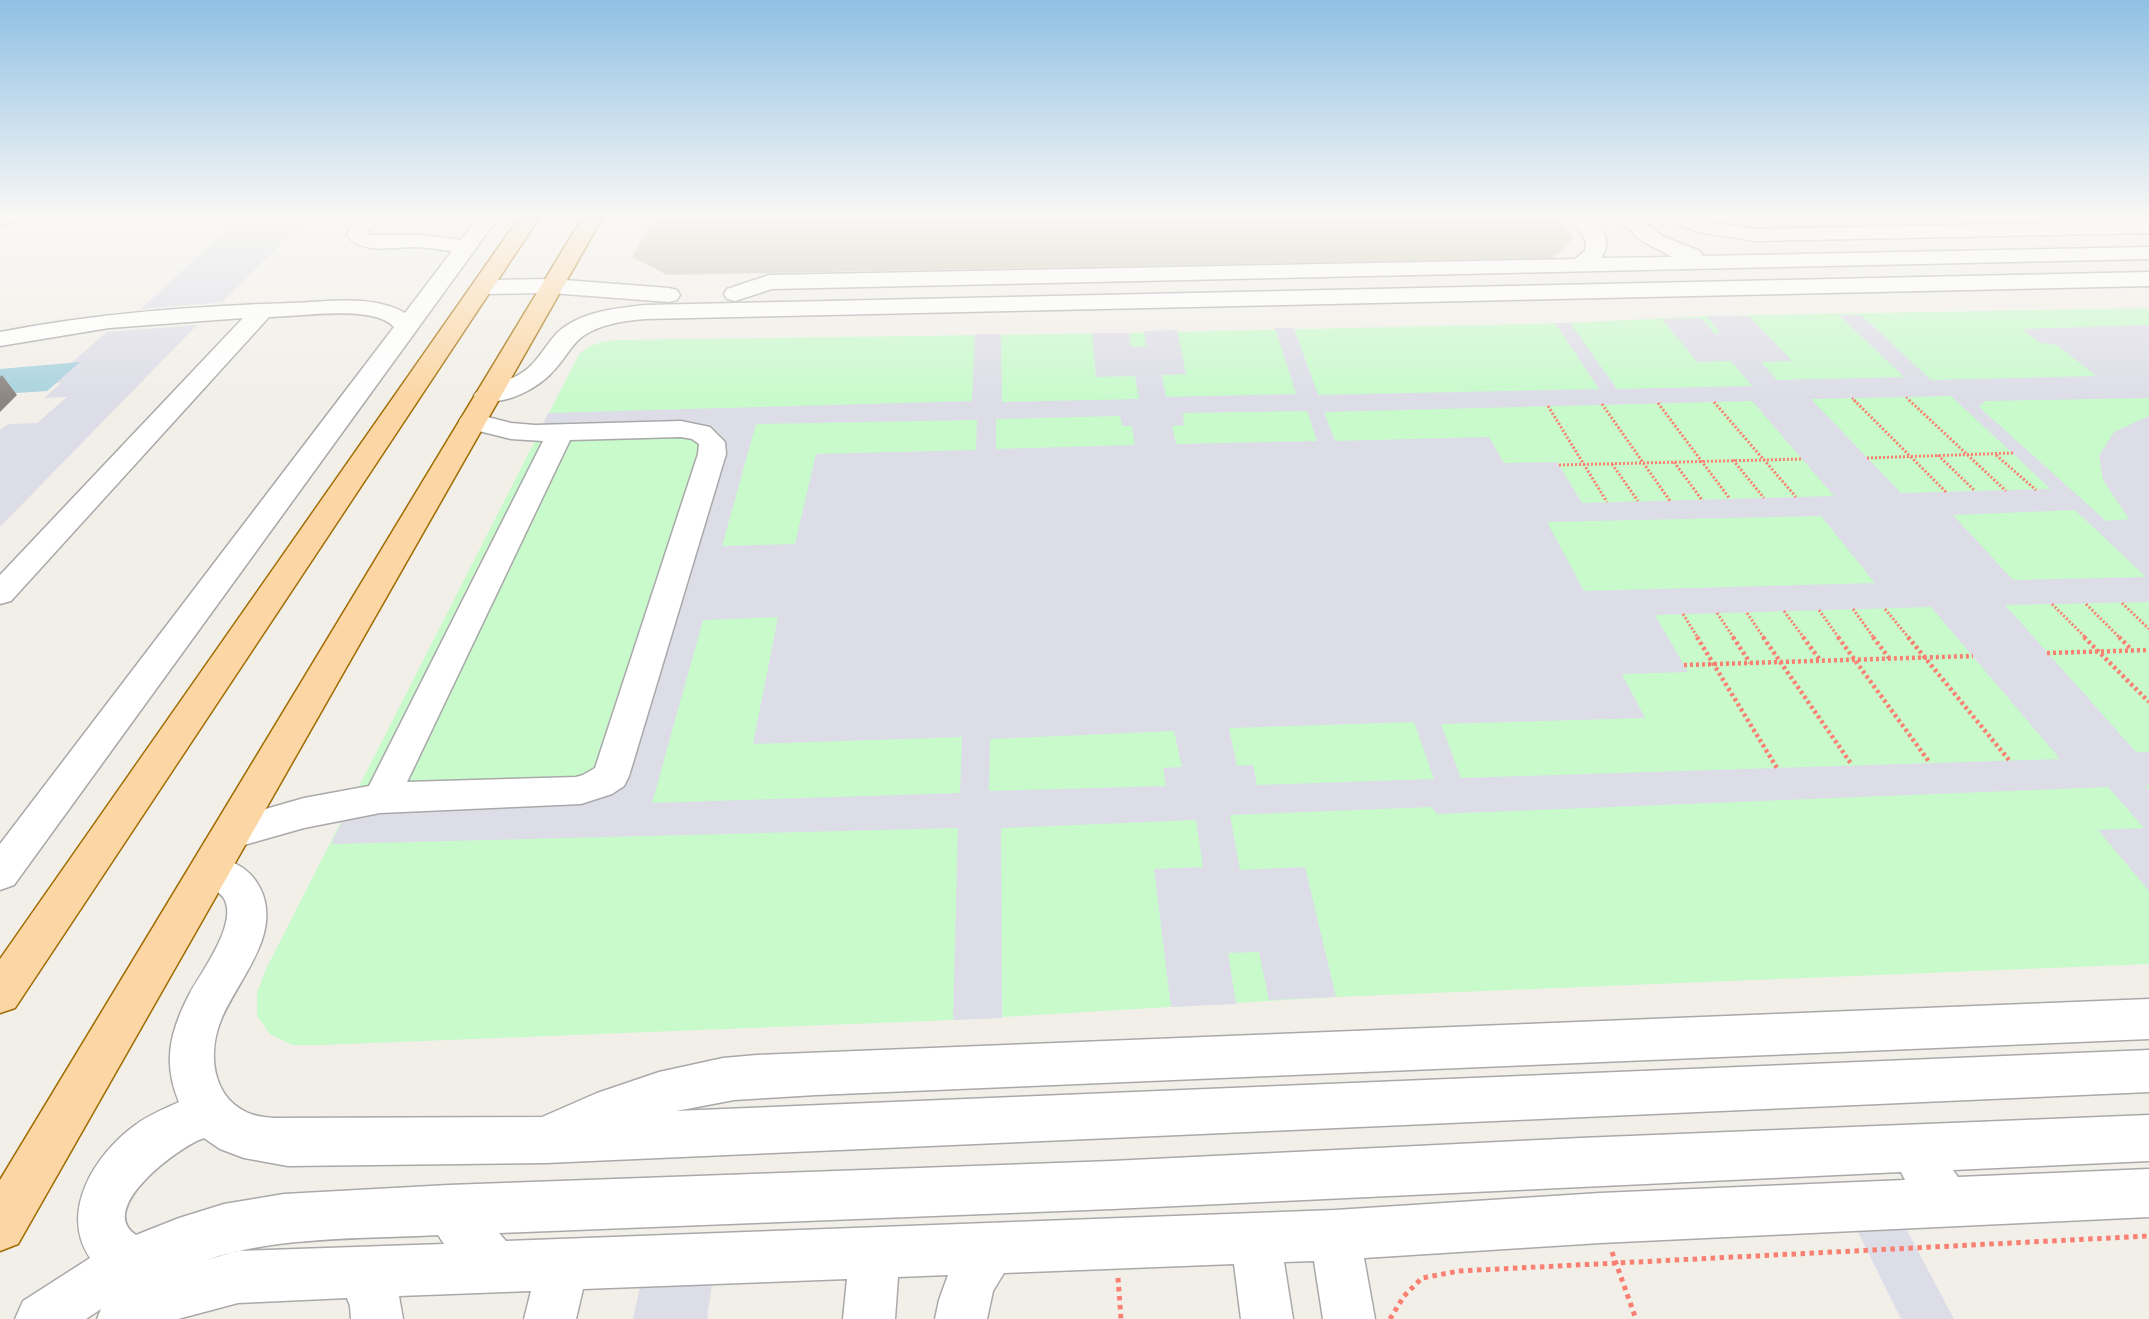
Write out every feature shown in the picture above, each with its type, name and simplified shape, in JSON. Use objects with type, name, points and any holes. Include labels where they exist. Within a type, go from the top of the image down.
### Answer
[{"type":"main road","points":[[0,994],[490,277]]},
{"type":"main road","points":[[0,1226],[557,277]]},
{"type":"street","points":[[0,873],[443,277]]},
{"type":"street","points":[[735,294],[769,282],[1044,277]]},
{"type":"street","points":[[1253,283],[1265,277]]},
{"type":"street","points":[[483,287],[551,286],[664,295],[1477,277]]},
{"type":"street","points":[[2003,277],[2019,288]]},
{"type":"street","points":[[2043,277],[2058,287],[2149,279]]},
{"type":"street","points":[[230,834],[303,813],[381,799],[576,791],[602,784],[611,776],[714,448],[708,437],[692,430],[681,429],[560,433],[511,430],[479,408],[506,390],[530,378],[547,364],[568,336],[606,318],[656,311],[774,309],[838,318],[884,319],[2058,287],[2149,290]]},
{"type":"street","points":[[354,309],[395,302],[433,290]]},
{"type":"street","points":[[606,318],[587,314],[584,311],[584,304],[599,293],[617,290]]},
{"type":"street","points":[[0,339],[32,332],[158,315],[263,310],[354,309],[392,314],[405,326]]},
{"type":"street","points":[[0,594],[263,310]]},
{"type":"street","points":[[381,799],[560,433]]},
{"type":"street","points":[[208,872],[227,876],[238,885],[245,897],[248,912],[245,929],[238,946],[198,1023],[192,1048],[192,1072],[199,1098],[210,1114],[230,1129],[256,1140],[288,1143],[546,1140],[2149,1071]]},
{"type":"street","points":[[546,1140],[591,1116],[635,1101],[680,1088],[725,1080],[850,1072],[2149,1019]]},
{"type":"street","points":[[132,1262],[118,1255],[107,1245],[101,1231],[106,1196],[125,1167],[150,1142],[169,1130],[210,1114]]},
{"type":"street","points":[[41,1319],[82,1291],[132,1262],[179,1243],[234,1227],[284,1220],[449,1210],[1113,1185],[1580,1162],[2149,1138]]},
{"type":"street","points":[[1914,1149],[1945,1202]]},
{"type":"street","points":[[123,1319],[175,1293],[238,1277],[1335,1235],[1600,1218],[2149,1193]]},
{"type":"street","points":[[449,1210],[494,1267]]},
{"type":"street","points":[[1335,1235],[1349,1319]]},
{"type":"street","points":[[1255,1238],[1267,1319]]},
{"type":"street","points":[[961,1319],[969,1286],[978,1266],[990,1249]]},
{"type":"street","points":[[868,1319],[875,1253]]},
{"type":"street","points":[[550,1319],[564,1264]]},
{"type":"street","points":[[358,1272],[368,1282],[374,1296],[376,1319]]},
{"type":"path","points":[[1906,397],[2006,491]]},
{"type":"path","points":[[1852,398],[1946,492]]},
{"type":"path","points":[[1714,402],[1796,497]]},
{"type":"path","points":[[1658,403],[1730,499]]},
{"type":"path","points":[[1602,404],[1670,501]]},
{"type":"path","points":[[1548,406],[1607,502]]},
{"type":"path","points":[[1867,458],[2013,453]]},
{"type":"path","points":[[1995,454],[2036,490]]},
{"type":"path","points":[[1938,455],[1975,491]]},
{"type":"path","points":[[1559,465],[1803,459]]},
{"type":"path","points":[[1733,460],[1764,498]]},
{"type":"path","points":[[1674,462],[1702,500]]},
{"type":"path","points":[[1612,464],[1638,501]]},
{"type":"path","points":[[2122,603],[2149,629]]},
{"type":"path","points":[[2052,604],[2149,702]]},
{"type":"path","points":[[2086,604],[2133,651]]},
{"type":"path","points":[[1853,609],[1889,659]]},
{"type":"path","points":[[1885,609],[2008,760]]},
{"type":"path","points":[[1819,610],[1930,763]]},
{"type":"path","points":[[1784,612],[1820,661]]},
{"type":"path","points":[[1717,613],[1750,663]]},
{"type":"path","points":[[1747,613],[1852,765]]},
{"type":"path","points":[[1683,614],[1777,768]]},
{"type":"path","points":[[2047,653],[2149,651]]},
{"type":"path","points":[[1684,665],[1973,656]]},
{"type":"path","points":[[1390,1319],[1404,1296],[1422,1278],[1459,1272],[2149,1236]]},
{"type":"path","points":[[1616,1263],[1636,1319]]},
{"type":"green space","points":[[2149,308],[2149,964],[1336,997],[953,1020],[322,1045],[292,1045],[270,1034],[257,1016],[257,992],[267,967],[577,358],[585,349],[595,344],[618,340],[1129,333],[1570,323],[1707,316]]},
{"type":"shaded area","points":[[176,277],[248,277],[222,302],[141,309]]},
{"type":"shaded area","points":[[1839,315],[1861,315],[1931,380],[2096,376],[2057,345],[2041,343],[2022,329],[2149,325],[2149,398],[1985,401],[1979,407],[2106,521],[2129,519],[2103,480],[2099,456],[2114,432],[2149,416],[2149,602],[2005,605],[2136,752],[2149,752],[2149,785],[2146,786],[2149,790],[2149,891],[2098,830],[2144,828],[2108,787],[1437,814],[1431,807],[1230,815],[1240,870],[1305,867],[1336,997],[1269,1000],[1259,952],[1228,953],[1236,1004],[1171,1007],[1154,869],[1203,867],[1196,820],[1001,828],[1002,1018],[953,1020],[958,828],[331,844],[346,813],[628,769],[726,447],[725,440],[715,429],[696,424],[542,426],[548,413],[972,401],[975,334],[1001,334],[1002,402],[1139,399],[1135,376],[1096,377],[1092,333],[1129,333],[1131,347],[1146,346],[1144,331],[1177,330],[1186,374],[1162,375],[1166,397],[1296,394],[1275,328],[1294,328],[1318,395],[1599,389],[1555,323],[1570,323],[1617,389],[1752,386],[1731,361],[1697,362],[1662,319],[1701,318],[1714,333],[1720,333],[1707,316],[1749,316],[1792,361],[1761,362],[1777,380],[1904,377]],"holes":[[[1951,396],[2051,489],[1901,493],[1811,399]],[[1752,401],[1834,496],[1582,503],[1557,462],[1504,463],[1489,437],[1335,441],[1324,412]],[[1307,411],[1317,441],[1176,444],[1172,426],[1184,425],[1183,413]],[[1120,416],[1122,426],[1132,426],[1135,445],[996,449],[996,419]],[[977,420],[976,450],[816,454],[795,544],[722,546],[756,424]],[[2075,510],[2146,577],[2013,580],[1953,515]],[[1821,516],[1875,583],[1584,591],[1547,522]],[[1931,607],[2060,759],[1461,778],[1441,724],[1645,718],[1622,674],[1688,672],[1655,615]],[[778,617],[753,744],[962,737],[960,793],[652,803],[703,620]],[[1414,722],[1434,779],[1257,785],[1253,765],[1237,766],[1229,728]],[[1174,731],[1182,767],[1163,768],[1166,786],[989,791],[990,739]]]},
{"type":"shaded area","points":[[197,325],[0,527],[0,430],[8,424],[37,423],[67,397],[44,398],[61,383],[48,383],[107,332]]},
{"type":"shaded area","points":[[1902,1221],[1954,1319],[1901,1319],[1854,1224]]},
{"type":"shaded area","points":[[712,1283],[707,1319],[633,1319],[640,1287]]},
{"type":"water","points":[[80,362],[47,391],[0,394],[0,369]]}]
